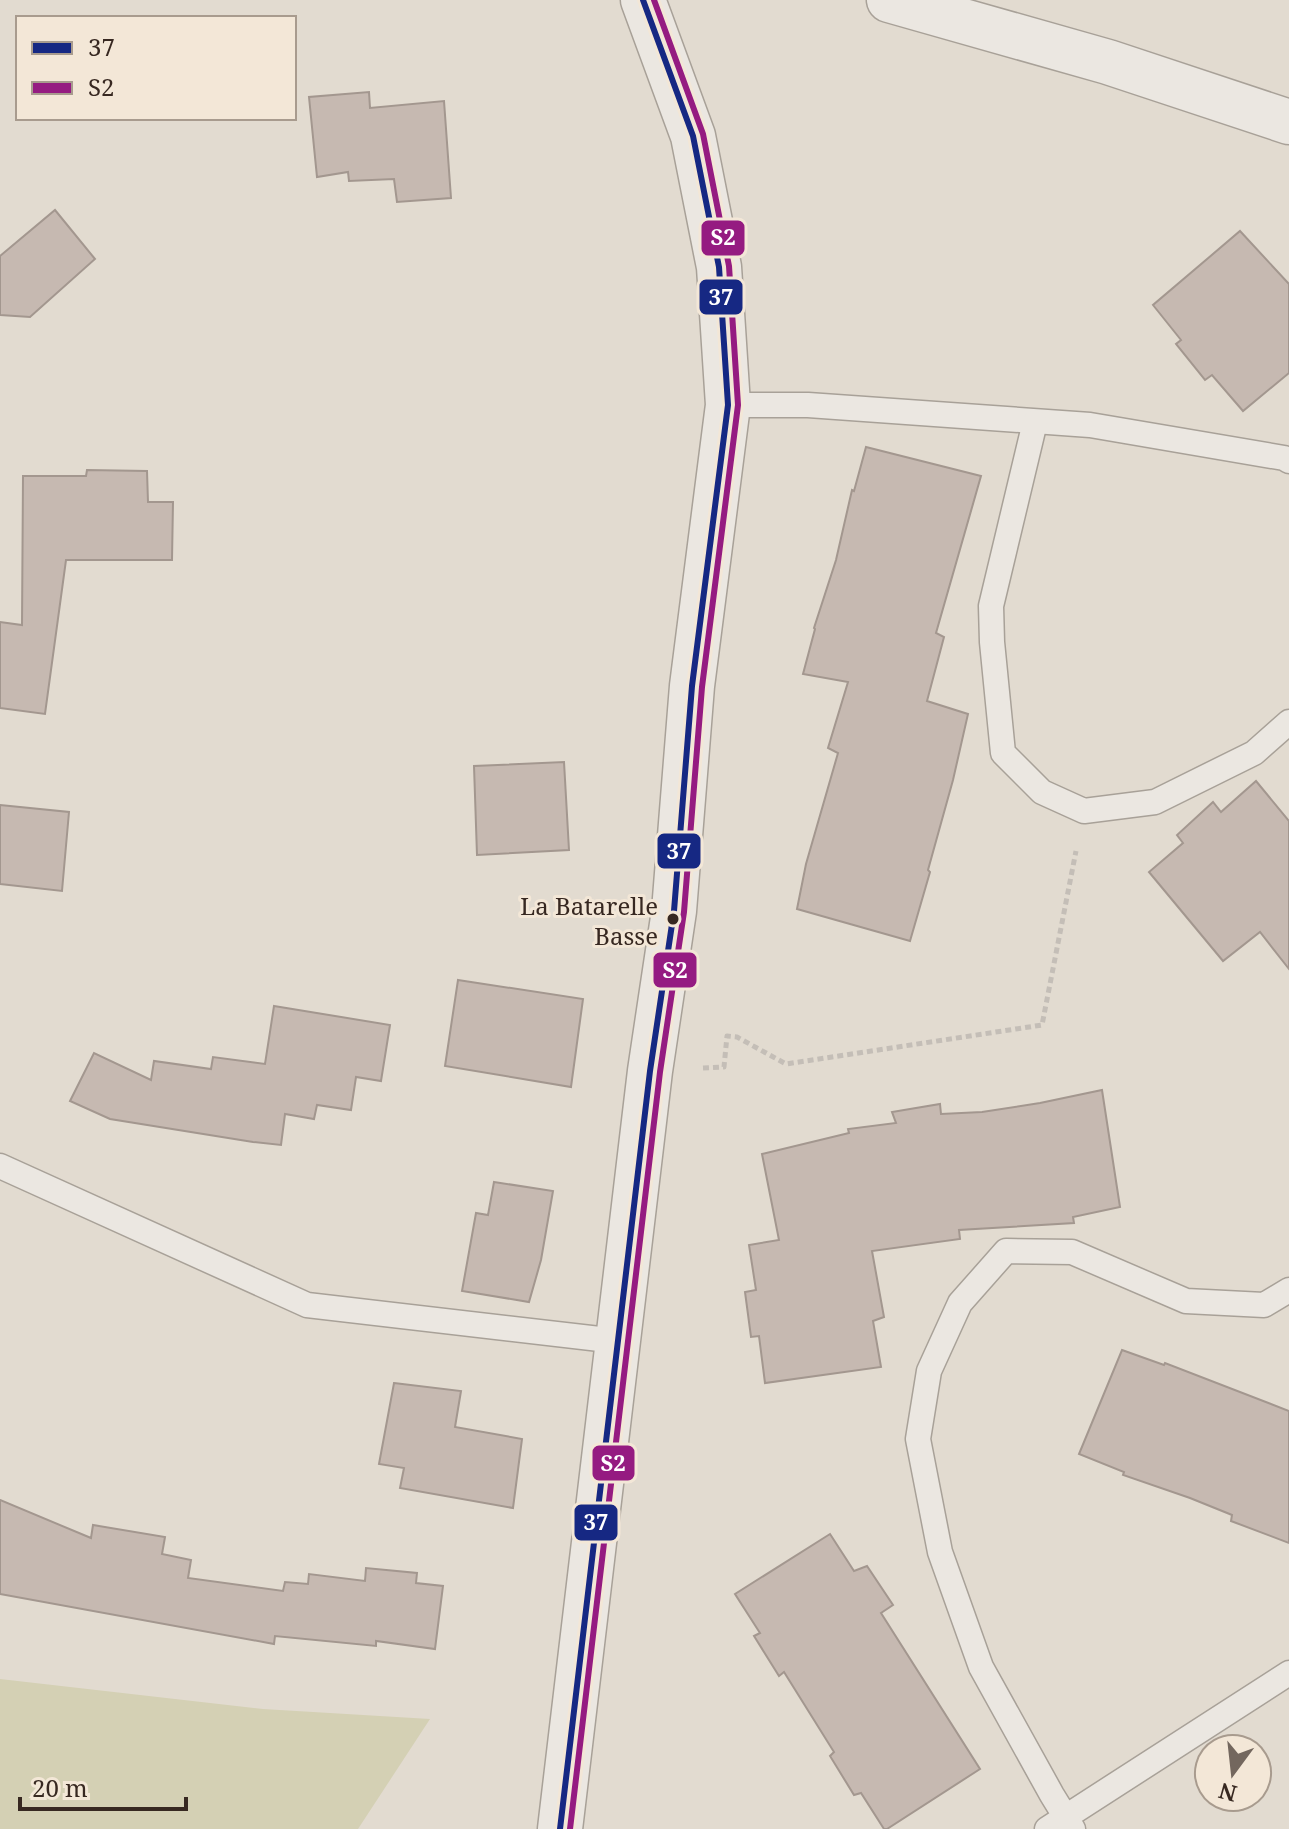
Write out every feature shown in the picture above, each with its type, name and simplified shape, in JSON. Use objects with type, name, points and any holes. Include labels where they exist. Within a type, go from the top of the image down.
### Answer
[{"type":"street","points":[[560,1829],[650,1071],[674,911],[692,686],[728,405],[719,267],[693,136],[643,0]]},
{"type":"street","points":[[889,0],[1108,62],[1289,122]]},
{"type":"lane","points":[[728,405],[808,405],[1090,425],[1289,461]]},
{"type":"lane","points":[[1035,422],[991,606],[1003,753],[1042,792],[1084,811],[1155,802],[1254,753],[1289,722]]},
{"type":"lane","points":[[0,1166],[307,1305],[617,1341]]},
{"type":"lane","points":[[1289,1290],[1264,1305],[1186,1301],[1072,1252],[1006,1251],[960,1303],[929,1371],[918,1439],[940,1552],[981,1667],[1062,1825],[1289,1673]]},
{"type":"path","points":[[650,1071],[724,1067],[727,1036],[737,1037],[786,1064],[1042,1025],[1084,811]]},
{"type":"shaded area","points":[[0,1679],[263,1709],[430,1719],[358,1829],[0,1829]]},
{"type":"building","points":[[369,92],[370,108],[444,101],[451,198],[397,202],[394,179],[349,181],[348,172],[317,177],[309,97]]},
{"type":"building","points":[[55,210],[95,259],[30,317],[0,315],[0,256]]},
{"type":"building","points":[[1240,231],[1289,284],[1289,373],[1243,411],[1212,375],[1205,380],[1176,344],[1181,340],[1153,305]]},
{"type":"building","points":[[866,447],[981,476],[936,633],[944,637],[927,701],[968,714],[910,941],[797,909],[806,864],[838,753],[828,748],[848,682],[803,674]]},
{"type":"building","points":[[87,470],[147,471],[148,502],[173,502],[172,560],[66,560],[45,714],[0,708],[0,622],[22,625],[23,476],[86,476]]},
{"type":"building","points":[[564,762],[569,850],[477,855],[474,766]]},
{"type":"building","points":[[1256,781],[1289,821],[1289,969],[1260,932],[1223,961],[1149,872],[1183,843],[1177,835],[1213,802],[1221,812]]},
{"type":"building","points":[[0,805],[69,812],[62,891],[0,884]]},
{"type":"building","points":[[458,980],[583,999],[571,1087],[445,1066]]},
{"type":"building","points":[[274,1006],[390,1025],[381,1081],[356,1077],[351,1110],[317,1105],[314,1119],[285,1114],[281,1145],[110,1119],[70,1101],[94,1053],[151,1080],[154,1061],[211,1069],[213,1057],[265,1064]]},
{"type":"building","points":[[1102,1090],[1120,1207],[1073,1217],[1074,1223],[959,1230],[960,1239],[872,1251],[884,1317],[873,1321],[881,1367],[765,1383],[759,1336],[751,1337],[745,1292],[756,1290],[749,1245],[779,1240],[762,1154],[849,1133],[848,1129],[896,1123],[892,1112],[940,1104],[941,1114],[982,1112]]},
{"type":"building","points":[[494,1182],[553,1191],[541,1260],[529,1302],[462,1291],[476,1213],[488,1215]]},
{"type":"building","points":[[1122,1350],[1165,1363],[1289,1411],[1289,1543],[1231,1521],[1232,1515],[1123,1475],[1124,1472],[1079,1454]]},
{"type":"building","points":[[394,1383],[461,1391],[455,1427],[522,1439],[513,1508],[400,1488],[404,1468],[379,1464]]},
{"type":"building","points":[[0,1500],[91,1538],[93,1525],[165,1537],[162,1554],[191,1560],[188,1578],[283,1591],[285,1582],[308,1584],[309,1574],[365,1581],[366,1568],[417,1573],[416,1583],[443,1586],[435,1649],[376,1641],[376,1646],[275,1636],[274,1644],[0,1594]]},
{"type":"building","points":[[830,1534],[854,1571],[867,1566],[893,1605],[881,1613],[980,1769],[887,1829],[884,1829],[861,1793],[854,1795],[830,1756],[834,1752],[784,1672],[779,1676],[754,1636],[760,1633],[735,1594]]},
{"type":"transit line","name":"37","points":[[560,1829],[650,1071],[674,911],[692,686],[728,405],[719,267],[693,136],[643,0]]},
{"type":"transit line","name":"S2","points":[[570,1829],[660,1072],[684,912],[702,687],[738,405],[729,266],[703,134],[654,0]]},
{"type":"place","name":"La Batarelle Basse","points":[[673,919]]}]
